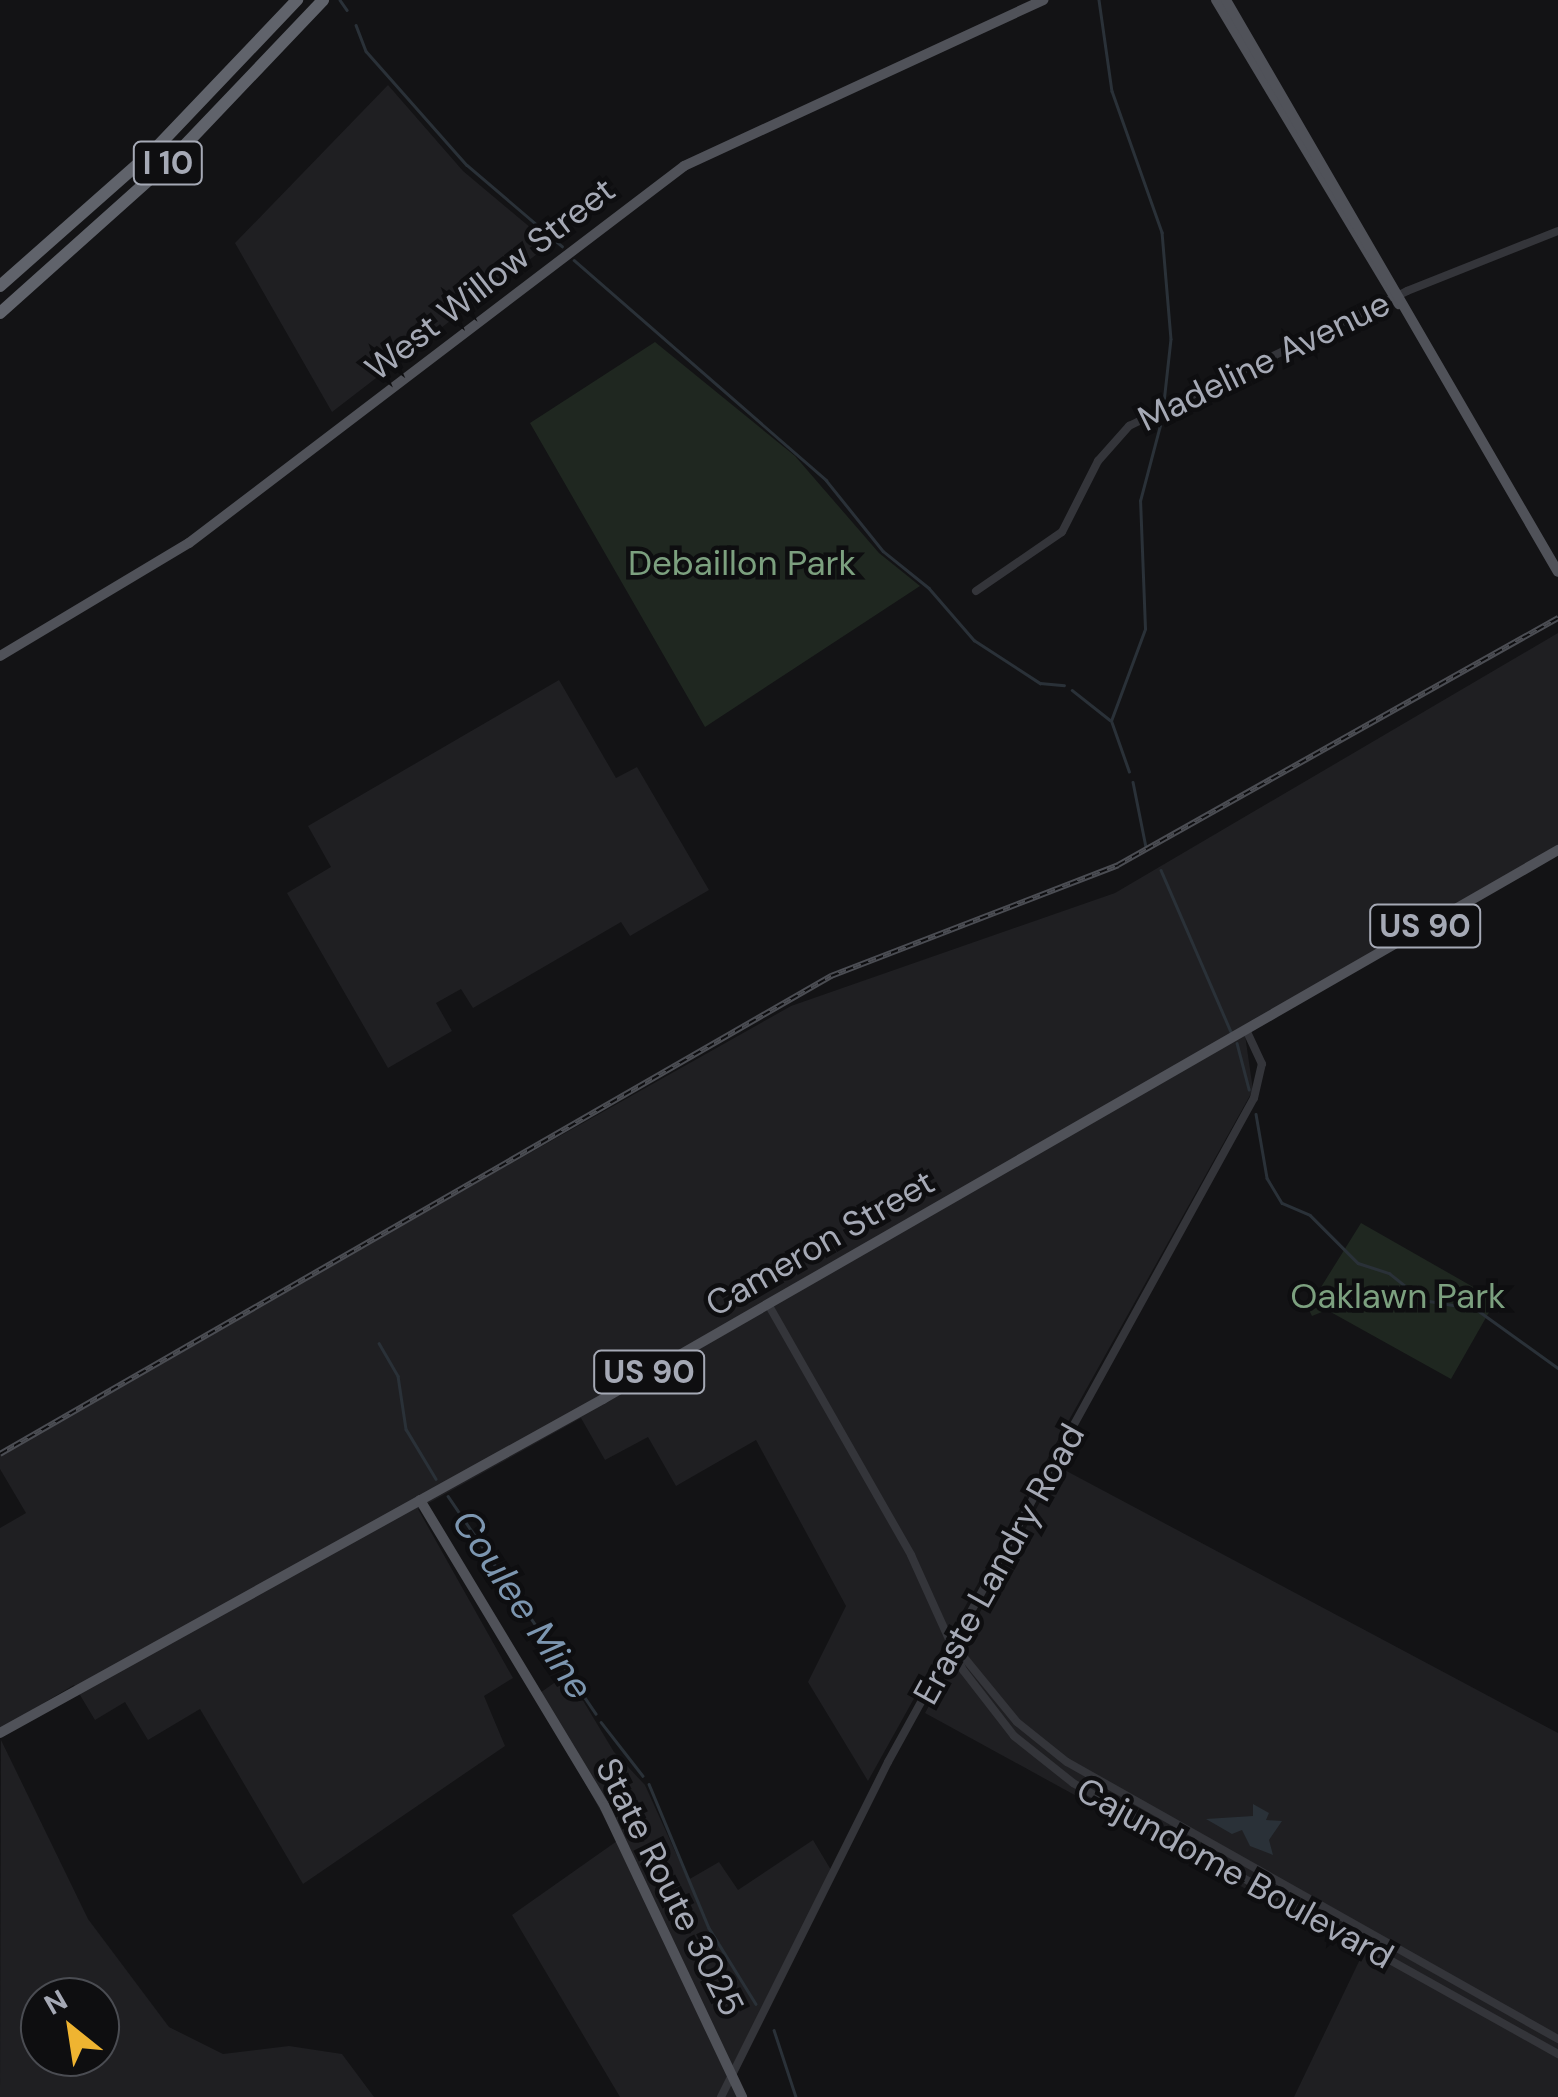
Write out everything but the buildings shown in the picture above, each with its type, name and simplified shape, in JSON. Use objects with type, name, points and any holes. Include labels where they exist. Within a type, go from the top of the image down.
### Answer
[{"type":"highway","name":"I 10","points":[[0,286],[158,146],[297,0]]},
{"type":"highway","name":"I 10","points":[[0,313],[168,164],[323,0]]},
{"type":"main road","name":"West Willow Street","points":[[0,656],[189,544],[670,176],[1044,0]]},
{"type":"main road","points":[[1216,0],[1558,572]]},
{"type":"main road","points":[[1226,0],[1396,299]]},
{"type":"main road","name":"Cameron Street","points":[[0,1733],[768,1304],[1558,850]]},
{"type":"main road","name":"State Route 3025","points":[[420,1500],[606,1806],[742,2097]]},
{"type":"street","name":"Madeline Avenue","points":[[976,591],[1062,532],[1098,461],[1129,426],[1396,299],[1558,231]]},
{"type":"street","name":"Eraste Landry Road","points":[[721,2097],[865,1806],[1254,1098],[1262,1064],[1247,1032]]},
{"type":"street","name":"Cajundome Boulevard","points":[[768,1304],[994,1714],[1072,1782],[1558,2054]]},
{"type":"street","name":"Cajundome Boulevard","points":[[955,1646],[1002,1706],[1067,1762],[1558,2039]]},
{"type":"shaded area","points":[[388,85],[463,171],[550,244],[332,412],[235,243]]},
{"type":"shaded area","points":[[1558,633],[1558,852],[1244,1028],[1253,1090],[868,1781],[808,1682],[846,1606],[756,1440],[676,1486],[648,1437],[605,1460],[581,1418],[418,1509],[513,1678],[484,1696],[505,1746],[303,1884],[200,1709],[148,1740],[125,1702],[95,1720],[74,1685],[0,1729],[0,1528],[26,1513],[0,1469],[0,1451],[791,1006],[1115,893]]},
{"type":"shaded area","points":[[559,680],[616,778],[637,767],[709,890],[630,936],[621,922],[473,1008],[461,989],[436,1003],[452,1031],[388,1068],[287,893],[331,867],[308,826]]},
{"type":"shaded area","points":[[1059,1467],[1558,1733],[1558,2097],[1294,2097],[1363,1953],[925,1713]]},
{"type":"shaded area","points":[[567,1674],[614,1752],[645,1785],[688,1880],[719,1862],[738,1890],[813,1840],[831,1870],[733,2076],[742,2097],[620,2097],[512,1915],[617,1841],[537,1695]]},
{"type":"shaded area","points":[[1,1740],[88,1919],[169,2027],[223,2054],[289,2046],[342,2054],[374,2097],[0,2097]]},
{"type":"shaded area","points":[[1253,1804],[1269,1813],[1266,1820],[1282,1821],[1269,1840],[1273,1855],[1250,1846],[1242,1830],[1232,1834],[1206,1819],[1253,1816]]},
{"type":"green space","name":"Debaillon Park","points":[[655,342],[795,456],[879,553],[920,586],[705,727],[530,423]]},
{"type":"green space","name":"Oaklawn Park","points":[[1361,1223],[1496,1300],[1451,1379],[1327,1310],[1312,1316],[1308,1308]]},
{"type":"waterway","points":[[340,0],[347,10]]},
{"type":"waterway","points":[[1099,0],[1112,91],[1162,232],[1171,339],[1164,402]]},
{"type":"waterway","points":[[356,25],[366,51],[467,165],[562,246]]},
{"type":"waterway","points":[[574,260],[826,480],[883,551],[929,588],[974,640],[1040,683],[1064,685]]},
{"type":"waterway","points":[[1129,772],[1111,721],[1145,629],[1140,501],[1163,414]]},
{"type":"waterway","points":[[1072,690],[1110,720]]},
{"type":"waterway","points":[[1133,782],[1146,847]]},
{"type":"waterway","points":[[1161,870],[1231,1032]]},
{"type":"waterway","points":[[1237,1043],[1249,1089]]},
{"type":"waterway","points":[[1256,1114],[1267,1178],[1282,1203],[1310,1215],[1358,1263],[1389,1273],[1423,1300],[1476,1309],[1558,1368]]},
{"type":"waterway","name":"Coulee Mine","points":[[379,1343],[398,1376],[406,1429],[436,1479]]},
{"type":"waterway","name":"Coulee Mine","points":[[448,1496],[596,1714]]},
{"type":"waterway","name":"Coulee Mine","points":[[601,1722],[643,1776]]},
{"type":"waterway","name":"Coulee Mine","points":[[649,1784],[709,1928],[756,2004]]},
{"type":"waterway","name":"Coulee Mine","points":[[774,2030],[796,2097]]},
{"type":"railway","points":[[0,1454],[831,976],[1118,865],[1558,618]]}]
